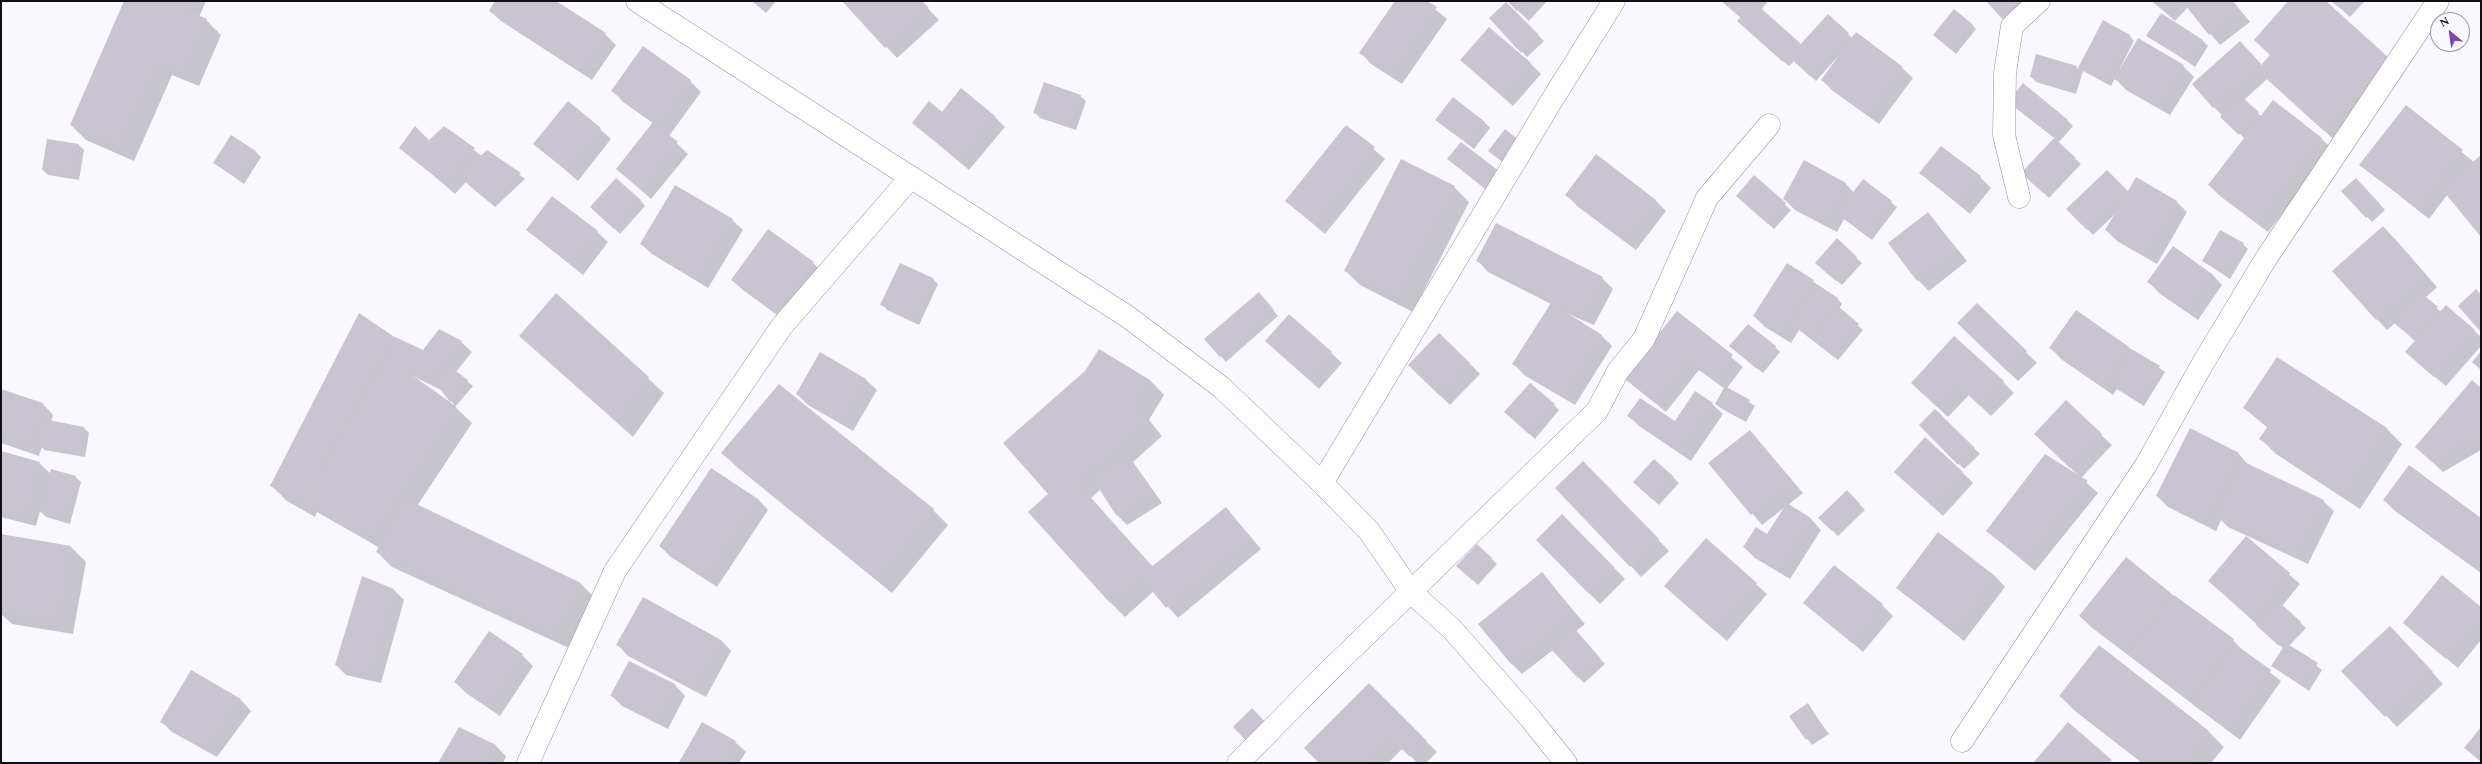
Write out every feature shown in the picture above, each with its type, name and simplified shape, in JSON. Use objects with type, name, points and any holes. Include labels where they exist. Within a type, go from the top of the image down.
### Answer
[{"type":"street","points":[[638,1],[1134,322],[1221,387],[1322,483],[1369,531],[1411,592],[1452,629],[1530,718],[1566,763]]},
{"type":"street","points":[[1322,483],[1552,100],[1614,1]]},
{"type":"street","points":[[2019,197],[2004,135],[2005,73],[2012,26],[2038,1]]},
{"type":"street","points":[[1962,741],[2146,464],[2202,363],[2267,257],[2438,1]]},
{"type":"street","points":[[1238,763],[1330,670],[1597,411],[1618,371],[1644,339],[1708,198],[1769,125]]},
{"type":"street","points":[[528,763],[615,571],[782,326],[911,177]]},
{"type":"building","points":[[124,1],[185,1],[182,8],[207,19],[184,72],[157,60],[119,146],[70,125]]},
{"type":"building","points":[[495,1],[556,1],[606,33],[581,70],[489,11]]},
{"type":"building","points":[[842,1],[922,1],[929,8],[885,48]]},
{"type":"building","points":[[1395,1],[1427,1],[1437,7],[1391,74],[1359,53]]},
{"type":"building","points":[[1507,1],[1527,1],[1517,11]]},
{"type":"building","points":[[1722,1],[1749,1],[1739,14]]},
{"type":"building","points":[[1986,1],[2028,1],[2005,22]]},
{"type":"building","points":[[2152,1],[2173,1],[2164,11]]},
{"type":"building","points":[[2182,1],[2232,1],[2240,11],[2209,35]]},
{"type":"building","points":[[2288,1],[2326,1],[2389,58],[2324,131],[2257,70],[2270,55],[2254,40]]},
{"type":"building","points":[[2331,1],[2344,1],[2338,7]]},
{"type":"building","points":[[1506,2],[1539,35],[1521,53],[1489,18]]},
{"type":"building","points":[[1754,2],[1800,43],[1783,62],[1737,21]]},
{"type":"building","points":[[1954,9],[1971,23],[1950,49],[1933,35]]},
{"type":"building","points":[[2161,13],[2203,40],[2189,62],[2146,36]]},
{"type":"building","points":[[1828,14],[1849,33],[1810,76],[1789,57]]},
{"type":"building","points":[[2103,20],[2130,35],[2105,81],[2078,68]]},
{"type":"building","points":[[1489,27],[1531,63],[1502,96],[1460,60]]},
{"type":"building","points":[[1856,32],[1903,67],[1868,114],[1821,80]]},
{"type":"building","points":[[2138,38],[2184,65],[2159,105],[2114,79]]},
{"type":"building","points":[[2240,41],[2261,64],[2213,108],[2192,84]]},
{"type":"building","points":[[643,46],[691,80],[659,125],[611,91]]},
{"type":"building","points":[[2036,54],[2077,66],[2071,89],[2030,77]]},
{"type":"building","points":[[1044,82],[1081,95],[1070,126],[1033,113]]},
{"type":"building","points":[[2023,83],[2068,120],[2053,137],[2008,102]]},
{"type":"building","points":[[961,88],[995,116],[958,160],[912,123],[929,101],[942,112]]},
{"type":"building","points":[[2239,95],[2259,112],[2239,135],[2220,117]]},
{"type":"building","points":[[1453,97],[1485,122],[1468,144],[1435,120]]},
{"type":"building","points":[[2273,100],[2322,138],[2257,222],[2208,185]]},
{"type":"building","points":[[568,101],[601,128],[567,171],[533,144]]},
{"type":"building","points":[[2406,105],[2463,150],[2418,209],[2359,165]]},
{"type":"building","points":[[653,122],[678,142],[640,189],[616,169]]},
{"type":"building","points":[[1346,125],[1375,147],[1314,224],[1285,201]]},
{"type":"building","points":[[415,126],[429,140],[444,126],[475,148],[444,184],[399,148]]},
{"type":"building","points":[[1505,129],[1524,144],[1508,166],[1488,151]]},
{"type":"building","points":[[231,135],[256,151],[238,179],[213,163]]},
{"type":"building","points":[[2054,138],[2076,158],[2043,193],[2021,173]]},
{"type":"building","points":[[47,139],[79,144],[74,175],[42,170]]},
{"type":"building","points":[[1461,142],[1500,172],[1487,190],[1447,159]]},
{"type":"building","points":[[1941,146],[1981,176],[1959,204],[1919,173]]},
{"type":"building","points":[[487,150],[521,173],[489,202],[459,177]]},
{"type":"building","points":[[1596,154],[1656,200],[1625,240],[1565,195]]},
{"type":"building","points":[[2481,155],[2481,237],[2441,188]]},
{"type":"building","points":[[1401,159],[1455,186],[1398,297],[1344,271]]},
{"type":"building","points":[[1804,160],[1846,183],[1826,222],[1783,199]]},
{"type":"building","points":[[2107,170],[2128,191],[2136,177],[2177,201],[2146,254],[2105,230],[2128,192],[2087,230],[2066,209]]},
{"type":"building","points":[[1754,175],[1786,203],[1768,224],[1736,196]]},
{"type":"building","points":[[616,178],[641,200],[614,229],[590,207]]},
{"type":"building","points":[[2356,178],[2380,204],[2366,218],[2341,191]]},
{"type":"building","points":[[1863,179],[1892,201],[1866,235],[1837,214]]},
{"type":"building","points":[[675,185],[733,219],[697,278],[640,244]]},
{"type":"building","points":[[552,196],[598,231],[572,265],[526,230]]},
{"type":"building","points":[[1928,212],[1957,250],[1917,281],[1888,243]]},
{"type":"building","points":[[1496,223],[1603,277],[1583,315],[1476,261]]},
{"type":"building","points":[[2383,226],[2427,276],[2376,320],[2332,271]]},
{"type":"building","points":[[768,229],[814,262],[776,313],[731,280]]},
{"type":"building","points":[[2220,230],[2244,243],[2225,274],[2202,261]]},
{"type":"building","points":[[1837,238],[1857,257],[1836,281],[1815,263]]},
{"type":"building","points":[[2173,246],[2212,274],[2187,310],[2147,282]]},
{"type":"building","points":[[900,263],[933,278],[914,320],[880,305]]},
{"type":"building","points":[[1787,263],[1814,280],[1780,333],[1753,316]]},
{"type":"building","points":[[1818,285],[1838,298],[1810,337],[1791,323]]},
{"type":"building","points":[[2476,289],[2481,295],[2481,332],[2458,306]]},
{"type":"building","points":[[1259,292],[1274,310],[1220,357],[1204,339]]},
{"type":"building","points":[[2420,292],[2438,307],[2412,338],[2394,323]]},
{"type":"building","points":[[556,293],[649,377],[617,422],[519,336]]},
{"type":"building","points":[[1551,303],[1602,335],[1564,395],[1512,364]]},
{"type":"building","points":[[1977,303],[2027,351],[2007,371],[1957,323]]},
{"type":"building","points":[[2446,305],[2475,330],[2434,377],[2405,352]]},
{"type":"building","points":[[1839,307],[1859,324],[1832,355],[1812,339]]},
{"type":"building","points":[[2076,310],[2129,347],[2102,385],[2049,348]]},
{"type":"building","points":[[1677,311],[1733,355],[1714,380],[1688,360],[1655,403],[1621,376],[1649,346]]},
{"type":"building","points":[[359,313],[393,336],[300,503],[270,486]]},
{"type":"building","points":[[1289,314],[1332,352],[1308,379],[1265,341]]},
{"type":"building","points":[[1748,324],[1776,346],[1757,369],[1729,346]]},
{"type":"building","points":[[439,329],[462,341],[430,380],[387,358],[393,336],[423,350]]},
{"type":"building","points":[[1439,333],[1470,363],[1439,395],[1408,365]]},
{"type":"building","points":[[1954,336],[2004,381],[1980,406],[1958,385],[1937,407],[1911,383]]},
{"type":"building","points":[[1099,349],[1150,380],[1134,405],[1148,420],[1077,482],[1151,566],[1110,603],[1028,512],[1048,494],[1003,443],[1085,371]]},
{"type":"building","points":[[2133,350],[2160,366],[2138,402],[2111,385]]},
{"type":"building","points":[[2481,351],[2481,370],[2472,362]]},
{"type":"building","points":[[820,352],[866,379],[842,421],[796,394]]},
{"type":"building","points":[[2277,357],[2387,428],[2344,494],[2259,439],[2269,425],[2243,408]]},
{"type":"building","points":[[387,358],[457,408],[372,537],[304,501]]},
{"type":"building","points":[[449,366],[468,380],[450,402],[438,386]]},
{"type":"building","points":[[2472,380],[2481,388],[2481,449],[2469,439],[2432,462],[2415,447]]},
{"type":"building","points":[[1530,383],[1555,404],[1529,434],[1504,412]]},
{"type":"building","points":[[779,384],[934,509],[877,579],[721,453]]},
{"type":"building","points":[[1725,386],[1750,400],[1740,417],[1715,404]]},
{"type":"building","points":[[1,389],[43,403],[28,446],[1,436]]},
{"type":"building","points":[[1695,391],[1713,403],[1680,451],[1627,416],[1640,398],[1675,421]]},
{"type":"building","points":[[2066,400],[2102,434],[2070,468],[2034,434]]},
{"type":"building","points":[[1935,409],[1975,448],[1958,465],[1919,425]]},
{"type":"building","points":[[43,419],[84,427],[79,453],[38,445]]},
{"type":"building","points":[[2190,428],[2239,453],[2205,521],[2156,496]]},
{"type":"building","points":[[1750,430],[1793,482],[1751,515],[1708,463]]},
{"type":"building","points":[[1925,437],[1963,472],[1932,506],[1894,472]]},
{"type":"building","points":[[1,451],[40,462],[25,516],[1,509]]},
{"type":"building","points":[[2045,454],[2088,481],[2024,561],[1986,531]]},
{"type":"building","points":[[1129,456],[1152,492],[1116,515],[1093,479]]},
{"type":"building","points":[[1654,459],[1674,477],[1653,500],[1633,482]]},
{"type":"building","points":[[1583,461],[1659,539],[1630,567],[1555,488]]},
{"type":"building","points":[[2242,461],[2324,500],[2297,554],[2216,516]]},
{"type":"building","points":[[2409,465],[2481,518],[2481,571],[2383,500]]},
{"type":"building","points":[[711,468],[758,499],[706,577],[659,546]]},
{"type":"building","points":[[51,469],[76,476],[64,519],[40,512]]},
{"type":"building","points":[[1847,490],[1860,504],[1832,531],[1818,518]]},
{"type":"building","points":[[406,499],[581,583],[554,634],[376,552]]},
{"type":"building","points":[[1787,503],[1811,518],[1779,569],[1743,547],[1756,527],[1767,534]]},
{"type":"building","points":[[1226,507],[1251,538],[1166,608],[1140,576]]},
{"type":"building","points":[[1562,514],[1615,568],[1589,594],[1536,540]]},
{"type":"building","points":[[1938,532],[1995,576],[1953,631],[1896,588]]},
{"type":"building","points":[[1,534],[71,546],[58,620],[1,611]]},
{"type":"building","points":[[2246,536],[2290,573],[2252,618],[2208,581]]},
{"type":"building","points":[[1706,538],[1757,583],[1715,631],[1664,586]]},
{"type":"building","points":[[1477,544],[1492,558],[1472,580],[1456,566]]},
{"type":"building","points":[[2126,557],[2172,594],[2126,652],[2079,616]]},
{"type":"building","points":[[1834,565],[1883,604],[1852,643],[1803,603]]},
{"type":"building","points":[[1542,572],[1575,613],[1511,664],[1478,624]]},
{"type":"building","points":[[2442,575],[2481,607],[2481,617],[2446,659],[2403,623]]},
{"type":"building","points":[[362,576],[394,589],[370,673],[335,665]]},
{"type":"building","points":[[2174,595],[2234,639],[2190,698],[2130,655]]},
{"type":"building","points":[[643,597],[721,640],[695,687],[616,645]]},
{"type":"building","points":[[2278,601],[2301,622],[2279,646],[2256,625]]},
{"type":"building","points":[[2390,626],[2433,672],[2385,717],[2341,671]]},
{"type":"building","points":[[1574,628],[1601,659],[1578,678],[1551,649]]},
{"type":"building","points":[[489,631],[523,654],[489,706],[454,682]]},
{"type":"building","points":[[2286,643],[2318,663],[2303,686],[2271,666]]},
{"type":"building","points":[[2099,645],[2209,731],[2185,763],[2144,763],[2059,696]]},
{"type":"building","points":[[2236,645],[2271,670],[2229,730],[2193,705]]},
{"type":"building","points":[[629,661],[675,684],[657,719],[610,696]]},
{"type":"building","points":[[191,670],[241,699],[206,747],[160,722]]},
{"type":"building","points":[[1369,683],[1427,741],[1410,757],[1391,738],[1366,763],[1319,763],[1304,748]]},
{"type":"building","points":[[1808,703],[1824,728],[1806,740],[1789,716]]},
{"type":"building","points":[[1252,708],[1274,731],[1255,750],[1233,727]]},
{"type":"building","points":[[702,722],[736,741],[723,763],[679,763]]},
{"type":"building","points":[[2068,722],[2112,760],[2109,763],[2033,763]]},
{"type":"building","points":[[459,727],[496,745],[486,763],[438,763]]},
{"type":"building","points":[[2481,727],[2481,761],[2464,748]]}]
